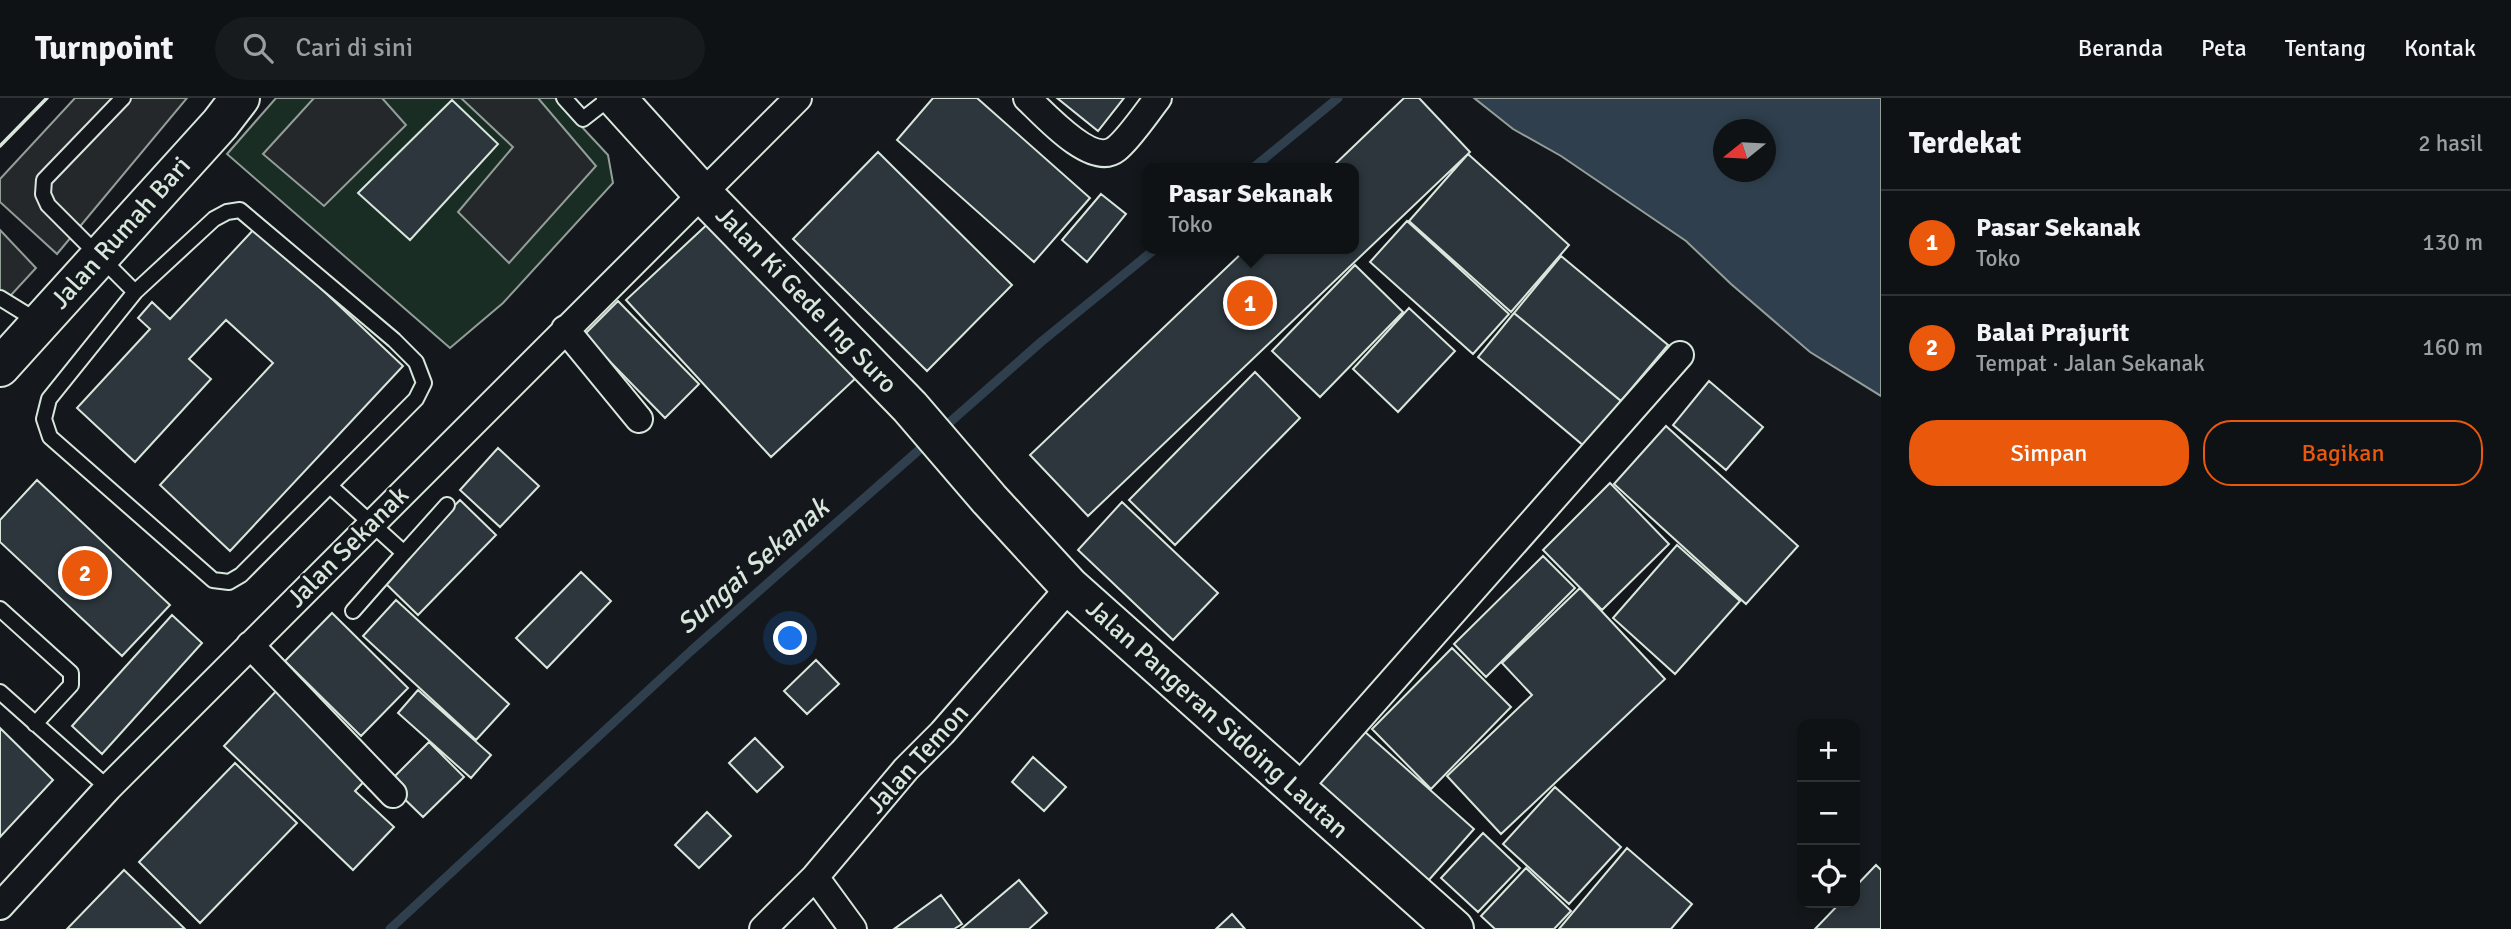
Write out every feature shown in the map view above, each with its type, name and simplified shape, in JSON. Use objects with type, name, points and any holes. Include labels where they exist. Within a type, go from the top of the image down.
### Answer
[{"type":"street","name":"Jalan Rumah Bari","points":[[0,367],[220,124],[240,98]]},
{"type":"street","name":"Jalan Ki Gede Ing Suro","points":[[616,98],[702,193],[910,407],[989,499]]},
{"type":"street","name":"Jalan Sekanak","points":[[0,906],[108,788],[798,98]]},
{"type":"street","points":[[1027,98],[1078,143],[1098,154],[1115,151],[1158,98]]},
{"type":"street","points":[[565,329],[639,419]]},
{"type":"street","points":[[1296,790],[1681,355]]},
{"type":"street","name":"Jalan Pangeran Sidoing Lautan","points":[[989,499],[1069,587],[1454,929]]},
{"type":"street","name":"Jalan Temon","points":[[763,929],[815,877],[906,769],[942,733],[1069,587]]},
{"type":"street","points":[[250,645],[393,794]]},
{"type":"street","points":[[815,877],[853,929]]},
{"type":"lane","points":[[123,98],[44,180],[43,194],[48,205],[135,292]]},
{"type":"lane","points":[[564,98],[583,119],[610,98]]},
{"type":"lane","points":[[240,210],[394,340],[416,362],[424,383],[416,399],[242,575],[229,582],[213,580],[50,437],[44,419],[48,399],[135,292],[214,219],[227,212],[240,210]]},
{"type":"lane","points":[[0,298],[41,323]]},
{"type":"lane","points":[[330,486],[404,553]]},
{"type":"lane","points":[[353,611],[447,505]]},
{"type":"lane","points":[[0,609],[71,673],[71,685],[35,724]]},
{"type":"lane","points":[[0,692],[108,788]]},
{"type":"green space","points":[[276,98],[555,98],[608,155],[613,183],[503,303],[450,348],[227,154]]},
{"type":"shaded area","points":[[75,98],[187,98],[57,254],[0,202],[0,179]]},
{"type":"shaded area","points":[[314,98],[382,98],[406,125],[324,206],[263,154]]},
{"type":"shaded area","points":[[461,98],[538,98],[596,166],[509,263],[458,212],[513,147]]},
{"type":"shaded area","points":[[0,230],[36,268],[0,307]]},
{"type":"water","points":[[1474,98],[1881,98],[1881,396],[1810,352],[1686,241],[1561,156],[1513,129]]},
{"type":"building","points":[[933,98],[977,98],[1090,198],[1034,262],[897,140]]},
{"type":"building","points":[[1057,98],[1124,98],[1098,131]]},
{"type":"building","points":[[1404,98],[1419,98],[1470,152],[1088,516],[1030,455],[1241,254],[1359,254],[1359,163],[1336,163]]},
{"type":"building","points":[[452,100],[498,144],[410,240],[358,193]]},
{"type":"building","points":[[878,152],[1012,285],[927,371],[793,239]]},
{"type":"building","points":[[1468,154],[1569,245],[1511,312],[1409,221]]},
{"type":"building","points":[[1101,194],[1126,214],[1087,262],[1062,240]]},
{"type":"building","points":[[712,220],[857,377],[771,457],[626,300]]},
{"type":"building","points":[[1407,221],[1509,314],[1473,354],[1370,262]]},
{"type":"building","points":[[256,227],[403,366],[230,551],[160,485],[273,363],[226,320],[189,359],[211,379],[135,462],[77,408],[150,329],[138,318],[152,302],[170,319]]},
{"type":"building","points":[[1561,256],[1668,345],[1621,401],[1514,313]]},
{"type":"building","points":[[1355,265],[1403,312],[1320,397],[1272,351]]},
{"type":"building","points":[[618,301],[699,384],[665,418],[584,335]]},
{"type":"building","points":[[1409,308],[1455,351],[1398,412],[1353,369]]},
{"type":"building","points":[[1514,313],[1621,401],[1584,446],[1478,357]]},
{"type":"building","points":[[1255,372],[1300,418],[1175,545],[1129,500]]},
{"type":"building","points":[[1709,381],[1763,427],[1726,470],[1673,425]]},
{"type":"building","points":[[1666,426],[1798,546],[1746,604],[1614,484]]},
{"type":"building","points":[[498,448],[539,486],[500,527],[460,490]]},
{"type":"building","points":[[37,480],[170,605],[122,656],[0,542],[0,520]]},
{"type":"building","points":[[1610,483],[1669,544],[1602,610],[1543,550]]},
{"type":"building","points":[[460,500],[496,535],[418,615],[382,580]]},
{"type":"building","points":[[1122,502],[1218,593],[1173,640],[1078,550]]},
{"type":"building","points":[[1677,545],[1740,601],[1675,674],[1613,618]]},
{"type":"building","points":[[1543,556],[1575,588],[1486,677],[1454,644]]},
{"type":"building","points":[[581,572],[611,601],[547,668],[516,638]]},
{"type":"building","points":[[1580,588],[1665,679],[1501,834],[1447,776],[1532,695],[1502,663]]},
{"type":"building","points":[[396,600],[509,704],[476,740],[363,636]]},
{"type":"building","points":[[332,613],[408,688],[361,736],[285,661]]},
{"type":"building","points":[[172,615],[202,643],[102,754],[72,726]]},
{"type":"building","points":[[1452,648],[1511,707],[1431,789],[1372,729]]},
{"type":"building","points":[[816,660],[839,684],[807,714],[784,691]]},
{"type":"building","points":[[281,686],[372,773],[355,791],[394,827],[353,870],[224,746]]},
{"type":"building","points":[[418,690],[491,755],[471,778],[398,713]]},
{"type":"building","points":[[0,728],[53,780],[0,837]]},
{"type":"building","points":[[1364,731],[1474,829],[1428,881],[1318,783]]},
{"type":"building","points":[[755,738],[783,767],[757,792],[729,763]]},
{"type":"building","points":[[429,742],[464,777],[423,817],[388,783]]},
{"type":"building","points":[[1033,757],[1066,787],[1044,811],[1012,782]]},
{"type":"building","points":[[235,763],[297,823],[200,923],[139,862]]},
{"type":"building","points":[[1555,787],[1621,847],[1569,904],[1503,844]]},
{"type":"building","points":[[707,812],[731,836],[699,868],[675,845]]},
{"type":"building","points":[[1483,833],[1520,868],[1478,912],[1441,878]]},
{"type":"building","points":[[1627,848],[1692,904],[1671,929],[1559,929]]},
{"type":"building","points":[[1876,865],[1881,870],[1881,929],[1815,929],[1835,908],[1860,908],[1860,882]]},
{"type":"building","points":[[1526,868],[1571,911],[1554,929],[1495,929],[1481,916]]},
{"type":"building","points":[[124,870],[185,929],[67,929]]},
{"type":"building","points":[[1019,880],[1047,913],[1029,929],[961,929]]},
{"type":"building","points":[[941,895],[962,924],[954,929],[894,929]]},
{"type":"building","points":[[1232,914],[1245,929],[1216,929]]},
{"type":"waterway","name":"Sungai Sekanak","points":[[1259,163],[1338,98]]},
{"type":"waterway","name":"Sungai Sekanak","points":[[941,430],[1041,342],[1149,254]]},
{"type":"waterway","name":"Sungai Sekanak","points":[[390,929],[692,650],[928,442]]},
{"type":"wall","points":[[0,146],[47,98]]},
{"type":"place","name":"Pasar Sekanak","points":[[1250,303]]},
{"type":"place","name":"Balai Prajurit","points":[[85,573]]}]
